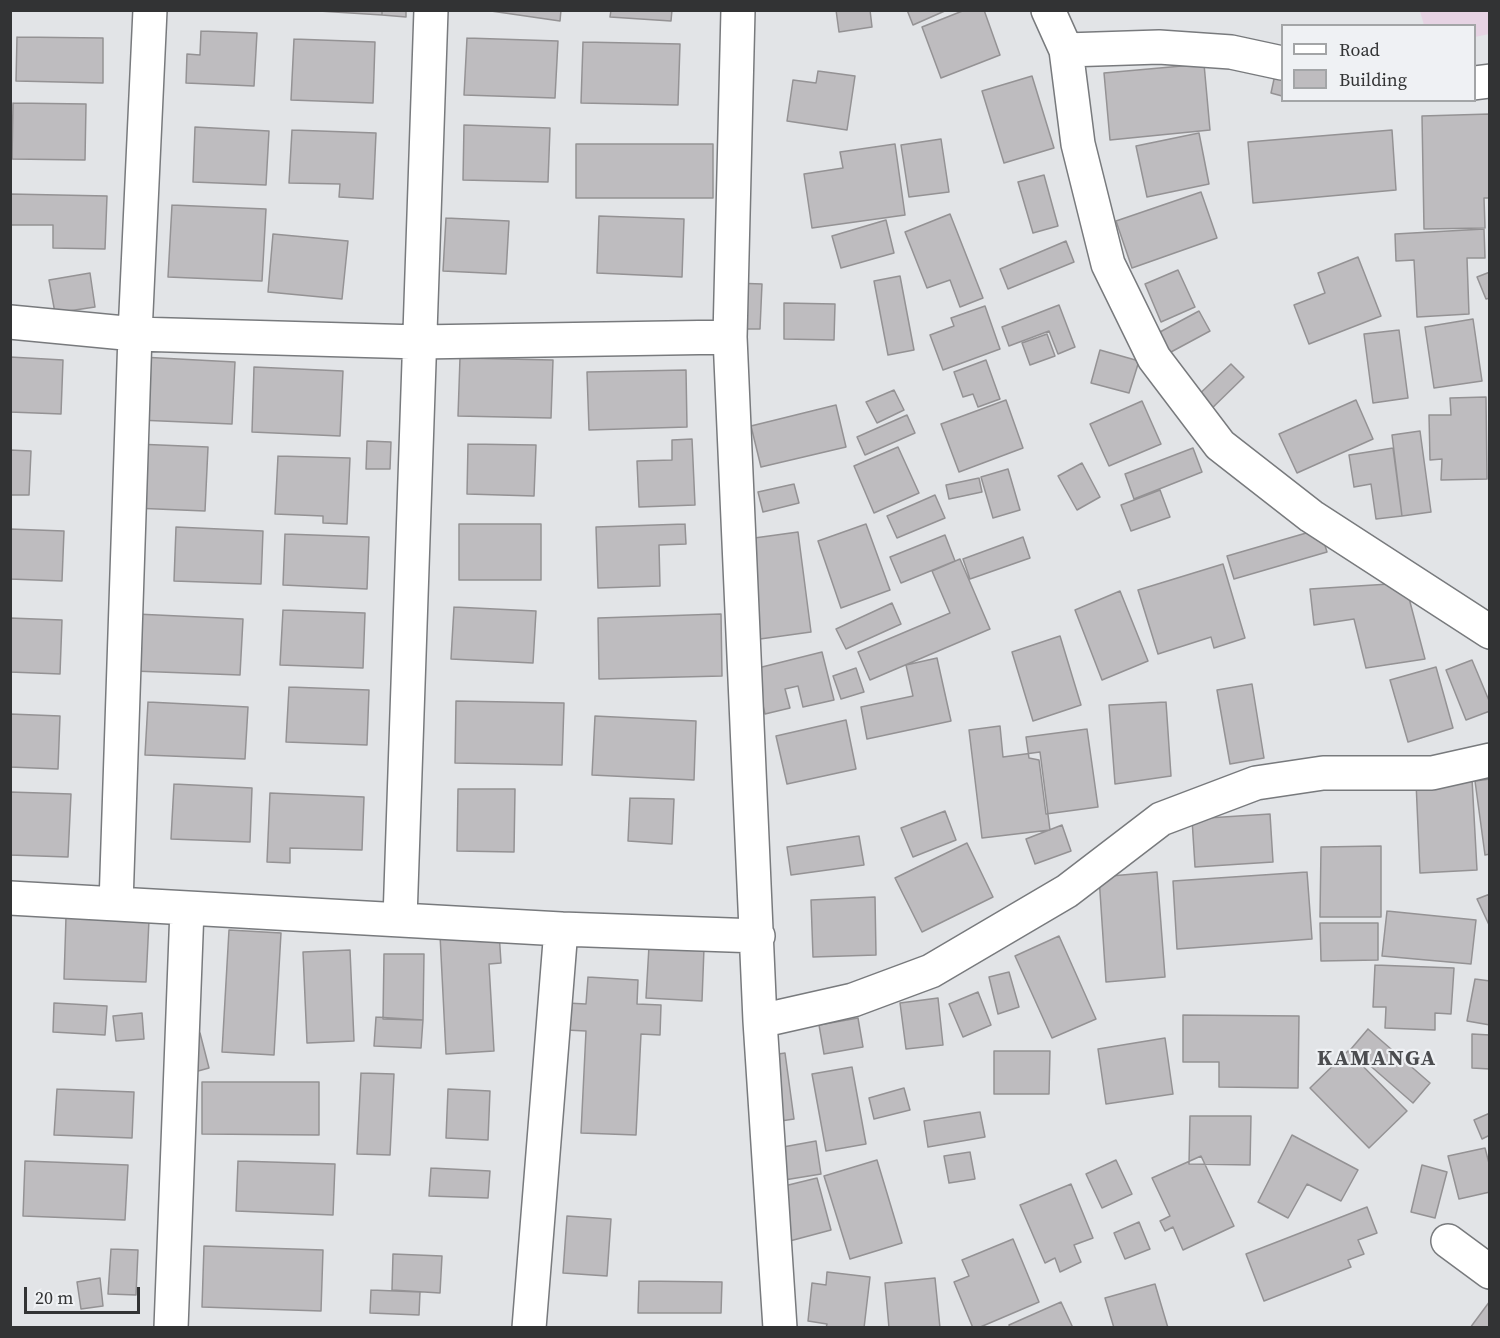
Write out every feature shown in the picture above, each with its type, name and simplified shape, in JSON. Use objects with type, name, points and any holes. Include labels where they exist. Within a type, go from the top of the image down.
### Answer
[{"type":"street","points":[[116,904],[135,334],[150,10]]},
{"type":"street","points":[[400,919],[431,10]]},
{"type":"street","points":[[738,10],[730,338],[760,1021],[780,1328]]},
{"type":"street","points":[[1048,10],[1066,50],[1078,144],[1108,264],[1154,358],[1220,445],[1311,516],[1490,632]]},
{"type":"street","points":[[1066,50],[1160,47],[1231,52],[1281,63]]},
{"type":"street","points":[[10,322],[135,334],[419,342],[730,338]]},
{"type":"street","points":[[760,1021],[853,1000],[931,971],[1067,891],[1161,819],[1256,783],[1323,773],[1432,773],[1490,760]]},
{"type":"street","points":[[10,898],[561,929],[758,936]]},
{"type":"street","points":[[171,1328],[187,909]]},
{"type":"street","points":[[528,1328],[561,929]]},
{"type":"street","points":[[1448,1240],[1490,1272]]},
{"type":"shaded area","points":[[1420,11],[1489,11],[1489,34],[1476,37],[1476,24],[1424,24]]},
{"type":"building","points":[[303,10],[382,10],[382,15]]},
{"type":"building","points":[[382,10],[406,10],[406,17],[382,15]]},
{"type":"building","points":[[484,10],[561,10],[560,21]]},
{"type":"building","points":[[611,10],[672,10],[671,21],[610,17]]},
{"type":"building","points":[[836,10],[870,10],[872,27],[839,32]]},
{"type":"building","points":[[907,10],[947,10],[913,25]]},
{"type":"building","points":[[965,10],[984,10],[1000,55],[941,78],[922,27]]},
{"type":"building","points":[[201,31],[257,33],[254,86],[186,83],[187,54],[200,55]]},
{"type":"building","points":[[17,37],[103,38],[103,83],[16,81]]},
{"type":"building","points":[[467,38],[558,41],[555,98],[464,95]]},
{"type":"building","points":[[294,39],[375,42],[373,103],[291,100]]},
{"type":"building","points":[[583,42],[680,44],[678,105],[581,103]]},
{"type":"building","points":[[1204,64],[1210,130],[1110,140],[1104,73]]},
{"type":"building","points":[[1276,70],[1281,71],[1281,96],[1271,93]]},
{"type":"building","points":[[818,71],[855,76],[847,130],[787,121],[793,80],[816,83]]},
{"type":"building","points":[[1032,76],[1054,148],[1004,163],[982,91]]},
{"type":"building","points":[[13,103],[86,104],[85,160],[12,159]]},
{"type":"building","points":[[1490,114],[1490,198],[1484,198],[1485,228],[1424,229],[1422,116]]},
{"type":"building","points":[[464,125],[550,128],[548,182],[463,180]]},
{"type":"building","points":[[195,127],[269,131],[266,185],[193,182]]},
{"type":"building","points":[[292,130],[376,133],[373,199],[339,197],[340,184],[289,183]]},
{"type":"building","points":[[1392,130],[1396,190],[1253,203],[1248,142]]},
{"type":"building","points":[[1199,133],[1209,184],[1147,197],[1136,146]]},
{"type":"building","points":[[941,139],[949,192],[909,197],[901,145]]},
{"type":"building","points":[[576,144],[713,144],[713,198],[576,198]]},
{"type":"building","points":[[895,144],[905,215],[812,228],[804,174],[843,168],[840,152]]},
{"type":"building","points":[[1044,175],[1058,226],[1033,233],[1018,182]]},
{"type":"building","points":[[1201,192],[1217,238],[1132,268],[1116,221]]},
{"type":"building","points":[[10,194],[107,196],[105,249],[53,248],[53,225],[10,225]]},
{"type":"building","points":[[172,205],[266,209],[262,281],[168,277]]},
{"type":"building","points":[[950,214],[983,298],[960,307],[950,280],[927,288],[905,232]]},
{"type":"building","points":[[599,216],[684,219],[682,277],[597,273]]},
{"type":"building","points":[[446,218],[509,221],[506,274],[443,271]]},
{"type":"building","points":[[886,220],[894,253],[841,268],[832,236]]},
{"type":"building","points":[[1484,229],[1485,258],[1467,258],[1469,314],[1417,317],[1414,260],[1396,261],[1395,234]]},
{"type":"building","points":[[273,234],[348,241],[342,299],[268,292]]},
{"type":"building","points":[[1066,241],[1074,262],[1008,289],[1000,269]]},
{"type":"building","points":[[1358,257],[1381,316],[1309,344],[1294,305],[1325,293],[1318,273]]},
{"type":"building","points":[[1178,270],[1195,307],[1161,322],[1145,284]]},
{"type":"building","points":[[1490,272],[1490,298],[1486,299],[1477,277]]},
{"type":"building","points":[[90,273],[95,307],[55,313],[49,280]]},
{"type":"building","points":[[900,276],[914,350],[888,355],[874,281]]},
{"type":"building","points":[[734,283],[762,284],[760,329],[733,329]]},
{"type":"building","points":[[784,303],[835,304],[834,340],[784,339]]},
{"type":"building","points":[[1059,305],[1075,347],[1058,354],[1049,331],[1009,346],[1002,327]]},
{"type":"building","points":[[985,306],[1000,349],[943,370],[930,335],[954,326],[951,318]]},
{"type":"building","points":[[1199,311],[1210,331],[1158,359],[1147,339]]},
{"type":"building","points":[[1473,319],[1482,381],[1434,388],[1425,327]]},
{"type":"building","points":[[1399,330],[1408,398],[1373,403],[1364,334]]},
{"type":"building","points":[[1047,334],[1055,356],[1030,365],[1022,343]]},
{"type":"building","points":[[1100,350],[1139,361],[1129,393],[1091,383]]},
{"type":"building","points":[[10,357],[63,360],[61,414],[10,412]]},
{"type":"building","points":[[141,357],[235,362],[232,424],[138,420]]},
{"type":"building","points":[[460,358],[553,360],[551,418],[458,416]]},
{"type":"building","points":[[986,360],[1000,399],[978,407],[973,394],[963,397],[954,372]]},
{"type":"building","points":[[1231,364],[1244,377],[1205,415],[1192,401]]},
{"type":"building","points":[[254,367],[343,371],[340,436],[252,432]]},
{"type":"building","points":[[686,370],[687,427],[589,430],[587,372]]},
{"type":"building","points":[[894,390],[904,410],[877,423],[866,402]]},
{"type":"building","points":[[1486,397],[1487,479],[1441,480],[1442,459],[1430,460],[1429,415],[1451,415],[1450,398]]},
{"type":"building","points":[[1006,400],[1023,448],[959,472],[941,424]]},
{"type":"building","points":[[1356,400],[1373,439],[1297,473],[1279,434]]},
{"type":"building","points":[[1142,401],[1161,444],[1109,466],[1090,424]]},
{"type":"building","points":[[836,405],[846,447],[761,467],[751,426]]},
{"type":"building","points":[[907,415],[915,433],[865,455],[857,437]]},
{"type":"building","points":[[1420,431],[1431,512],[1402,516],[1392,435]]},
{"type":"building","points":[[692,439],[695,505],[639,507],[637,461],[672,460],[672,440]]},
{"type":"building","points":[[367,441],[391,442],[390,469],[366,469]]},
{"type":"building","points":[[136,444],[208,447],[205,511],[133,508]]},
{"type":"building","points":[[468,444],[536,445],[534,496],[467,494]]},
{"type":"building","points":[[898,447],[919,493],[874,513],[854,466]]},
{"type":"building","points":[[1193,448],[1202,472],[1134,499],[1125,474]]},
{"type":"building","points":[[1393,448],[1402,516],[1376,519],[1371,484],[1354,487],[1349,455]]},
{"type":"building","points":[[10,450],[31,451],[29,495],[10,495]]},
{"type":"building","points":[[278,456],[350,458],[347,524],[323,523],[323,516],[275,514]]},
{"type":"building","points":[[1082,463],[1100,497],[1077,510],[1058,476]]},
{"type":"building","points":[[1008,469],[1020,510],[993,518],[981,477]]},
{"type":"building","points":[[979,478],[982,492],[949,499],[946,485]]},
{"type":"building","points":[[794,484],[799,503],[763,512],[758,492]]},
{"type":"building","points":[[1160,490],[1170,517],[1131,531],[1121,505]]},
{"type":"building","points":[[935,495],[945,518],[897,538],[887,516]]},
{"type":"building","points":[[459,524],[541,524],[541,580],[459,580]]},
{"type":"building","points":[[685,524],[686,544],[659,545],[660,586],[598,588],[596,527]]},
{"type":"building","points":[[866,524],[890,590],[841,608],[818,541]]},
{"type":"building","points":[[176,527],[263,531],[261,584],[174,581]]},
{"type":"building","points":[[10,529],[64,531],[62,581],[10,579]]},
{"type":"building","points":[[1320,529],[1327,552],[1234,579],[1227,556]]},
{"type":"building","points":[[798,532],[811,632],[760,639],[747,539]]},
{"type":"building","points":[[285,534],[369,537],[367,589],[283,585]]},
{"type":"building","points":[[945,535],[955,561],[901,583],[890,557]]},
{"type":"building","points":[[1023,537],[1030,558],[970,579],[963,559]]},
{"type":"building","points":[[960,559],[990,629],[870,680],[858,652],[950,613],[932,571]]},
{"type":"building","points":[[1223,564],[1245,638],[1214,648],[1211,637],[1158,654],[1138,590]]},
{"type":"building","points":[[1405,583],[1425,659],[1366,668],[1354,619],[1314,625],[1310,589]]},
{"type":"building","points":[[1120,591],[1148,661],[1102,680],[1075,610]]},
{"type":"building","points":[[892,603],[901,624],[846,649],[836,629]]},
{"type":"building","points":[[454,607],[536,611],[533,663],[451,659]]},
{"type":"building","points":[[283,610],[365,613],[363,668],[280,665]]},
{"type":"building","points":[[136,614],[243,619],[240,675],[133,671]]},
{"type":"building","points":[[721,614],[722,676],[599,679],[598,618]]},
{"type":"building","points":[[10,618],[62,620],[60,674],[10,672]]},
{"type":"building","points":[[1060,636],[1081,705],[1033,721],[1012,652]]},
{"type":"building","points":[[822,652],[834,700],[803,707],[798,686],[785,689],[790,708],[765,714],[754,669]]},
{"type":"building","points":[[937,658],[951,721],[867,739],[861,707],[913,696],[906,665]]},
{"type":"building","points":[[1472,660],[1490,703],[1490,711],[1466,720],[1446,670]]},
{"type":"building","points":[[1436,667],[1453,728],[1408,742],[1390,680]]},
{"type":"building","points":[[856,668],[864,692],[841,699],[833,676]]},
{"type":"building","points":[[1252,684],[1264,758],[1230,764],[1217,690]]},
{"type":"building","points":[[289,687],[369,690],[367,745],[286,742]]},
{"type":"building","points":[[456,701],[564,703],[562,765],[455,763]]},
{"type":"building","points":[[148,702],[248,707],[245,759],[145,755]]},
{"type":"building","points":[[1166,702],[1171,776],[1115,784],[1109,705]]},
{"type":"building","points":[[10,714],[60,716],[58,769],[10,767]]},
{"type":"building","points":[[595,716],[696,721],[694,780],[592,775]]},
{"type":"building","points":[[846,720],[856,769],[787,784],[776,736]]},
{"type":"building","points":[[1000,726],[1003,757],[1040,752],[1050,830],[982,838],[969,730]]},
{"type":"building","points":[[1087,729],[1098,807],[1046,814],[1039,760],[1029,758],[1026,737]]},
{"type":"building","points":[[1472,779],[1477,870],[1420,873],[1416,782]]},
{"type":"building","points":[[1490,779],[1490,854],[1485,855],[1475,781]]},
{"type":"building","points":[[174,784],[252,788],[250,842],[171,839]]},
{"type":"building","points":[[458,789],[515,789],[514,852],[457,851]]},
{"type":"building","points":[[10,792],[71,794],[68,857],[10,855]]},
{"type":"building","points":[[270,793],[364,797],[362,850],[290,848],[290,863],[267,862]]},
{"type":"building","points":[[630,798],[674,799],[672,844],[628,841]]},
{"type":"building","points":[[945,811],[956,840],[913,857],[901,828]]},
{"type":"building","points":[[1270,814],[1273,862],[1195,867],[1192,819]]},
{"type":"building","points":[[1062,825],[1071,851],[1035,864],[1026,839]]},
{"type":"building","points":[[859,836],[864,865],[791,875],[787,847]]},
{"type":"building","points":[[967,843],[993,897],[922,932],[895,878]]},
{"type":"building","points":[[1381,846],[1381,917],[1320,917],[1321,847]]},
{"type":"building","points":[[1157,872],[1165,977],[1106,982],[1099,877]]},
{"type":"building","points":[[1307,872],[1312,939],[1177,949],[1173,881]]},
{"type":"building","points":[[1490,894],[1490,927],[1477,899]]},
{"type":"building","points":[[875,897],[876,955],[813,957],[811,900]]},
{"type":"building","points":[[1387,911],[1476,920],[1471,964],[1382,956]]},
{"type":"building","points":[[66,917],[149,920],[146,982],[64,979]]},
{"type":"building","points":[[1320,923],[1378,923],[1378,960],[1321,961]]},
{"type":"building","points":[[229,930],[281,933],[274,1055],[222,1052]]},
{"type":"building","points":[[499,932],[501,963],[489,964],[494,1051],[446,1054],[440,935]]},
{"type":"building","points":[[1059,936],[1096,1019],[1052,1038],[1015,956]]},
{"type":"building","points":[[649,946],[704,948],[702,1001],[646,998]]},
{"type":"building","points":[[350,950],[354,1041],[307,1043],[303,952]]},
{"type":"building","points":[[384,954],[424,954],[423,1020],[383,1019]]},
{"type":"building","points":[[1375,965],[1454,968],[1451,1014],[1435,1013],[1435,1030],[1385,1028],[1386,1007],[1373,1007]]},
{"type":"building","points":[[1009,972],[1019,1007],[998,1014],[989,977]]},
{"type":"building","points":[[588,977],[638,980],[637,1004],[661,1005],[660,1035],[641,1034],[636,1135],[581,1133],[586,1031],[566,1030],[567,1003],[586,1004]]},
{"type":"building","points":[[1475,979],[1490,981],[1490,1025],[1467,1021]]},
{"type":"building","points":[[978,992],[991,1025],[963,1037],[949,1004]]},
{"type":"building","points":[[938,998],[943,1045],[906,1049],[900,1003]]},
{"type":"building","points":[[54,1003],[107,1006],[105,1035],[53,1032]]},
{"type":"building","points":[[142,1013],[144,1039],[116,1041],[113,1016]]},
{"type":"building","points":[[1183,1015],[1299,1016],[1298,1088],[1219,1087],[1219,1062],[1183,1062]]},
{"type":"building","points":[[376,1017],[423,1020],[421,1048],[374,1046]]},
{"type":"building","points":[[858,1018],[863,1047],[824,1054],[819,1025]]},
{"type":"building","points":[[1368,1029],[1430,1083],[1413,1103],[1351,1049]]},
{"type":"building","points":[[200,1033],[209,1068],[180,1076],[171,1040]]},
{"type":"building","points":[[1472,1034],[1490,1035],[1490,1069],[1472,1068]]},
{"type":"building","points":[[1165,1038],[1173,1094],[1106,1104],[1098,1049]]},
{"type":"building","points":[[994,1051],[1050,1051],[1049,1094],[994,1094]]},
{"type":"building","points":[[1348,1051],[1407,1111],[1369,1148],[1310,1088]]},
{"type":"building","points":[[785,1053],[794,1119],[761,1124],[752,1058]]},
{"type":"building","points":[[852,1067],[866,1144],[826,1151],[812,1074]]},
{"type":"building","points":[[361,1073],[394,1074],[390,1155],[357,1154]]},
{"type":"building","points":[[202,1082],[319,1082],[319,1135],[202,1134]]},
{"type":"building","points":[[904,1088],[910,1110],[874,1119],[869,1098]]},
{"type":"building","points":[[57,1089],[134,1092],[132,1138],[54,1135]]},
{"type":"building","points":[[448,1089],[490,1091],[488,1140],[446,1138]]},
{"type":"building","points":[[980,1112],[985,1137],[928,1147],[924,1121]]},
{"type":"building","points":[[1490,1113],[1490,1135],[1482,1139],[1474,1120]]},
{"type":"building","points":[[1190,1116],[1251,1116],[1250,1165],[1189,1164]]},
{"type":"building","points":[[1292,1135],[1358,1170],[1341,1201],[1307,1184],[1288,1218],[1258,1202]]},
{"type":"building","points":[[816,1141],[821,1174],[766,1183],[761,1151]]},
{"type":"building","points":[[1485,1148],[1490,1167],[1490,1192],[1459,1199],[1448,1156]]},
{"type":"building","points":[[970,1152],[975,1179],[949,1183],[944,1156]]},
{"type":"building","points":[[1201,1156],[1234,1226],[1183,1250],[1173,1227],[1165,1231],[1160,1221],[1170,1216],[1152,1178]]},
{"type":"building","points":[[877,1160],[902,1243],[850,1259],[824,1176]]},
{"type":"building","points":[[1116,1160],[1132,1194],[1102,1208],[1086,1174]]},
{"type":"building","points":[[25,1161],[128,1165],[125,1220],[23,1216]]},
{"type":"building","points":[[238,1161],[335,1164],[333,1215],[236,1211]]},
{"type":"building","points":[[1422,1165],[1447,1172],[1435,1218],[1411,1212]]},
{"type":"building","points":[[431,1168],[490,1171],[488,1198],[429,1196]]},
{"type":"building","points":[[817,1178],[831,1230],[786,1242],[772,1189]]},
{"type":"building","points":[[1071,1184],[1093,1238],[1074,1245],[1081,1262],[1060,1272],[1055,1258],[1045,1263],[1020,1205]]},
{"type":"building","points":[[1367,1207],[1377,1233],[1358,1240],[1364,1254],[1348,1260],[1351,1267],[1264,1301],[1246,1254]]},
{"type":"building","points":[[567,1216],[611,1219],[607,1276],[563,1273]]},
{"type":"building","points":[[1139,1222],[1150,1249],[1125,1259],[1114,1233]]},
{"type":"building","points":[[1013,1239],[1039,1302],[978,1328],[973,1328],[954,1282],[969,1276],[962,1260]]},
{"type":"building","points":[[204,1246],[323,1250],[321,1311],[202,1307]]},
{"type":"building","points":[[111,1249],[138,1250],[136,1295],[108,1294]]},
{"type":"building","points":[[393,1254],[442,1256],[440,1293],[392,1290]]},
{"type":"building","points":[[827,1272],[870,1277],[864,1328],[826,1328],[827,1324],[808,1321],[812,1283],[826,1285]]},
{"type":"building","points":[[100,1278],[103,1306],[81,1309],[77,1282]]},
{"type":"building","points":[[935,1278],[940,1328],[889,1328],[885,1283]]},
{"type":"building","points":[[639,1281],[722,1282],[721,1313],[638,1313]]},
{"type":"building","points":[[1155,1284],[1168,1328],[1114,1328],[1105,1298]]},
{"type":"building","points":[[371,1290],[420,1292],[419,1315],[370,1313]]},
{"type":"building","points":[[1490,1301],[1490,1328],[1470,1328]]},
{"type":"building","points":[[1061,1302],[1073,1328],[1010,1328],[1009,1325]]},
{"type":"district","name":"KAMANGA","points":[[1377,1059]]}]
